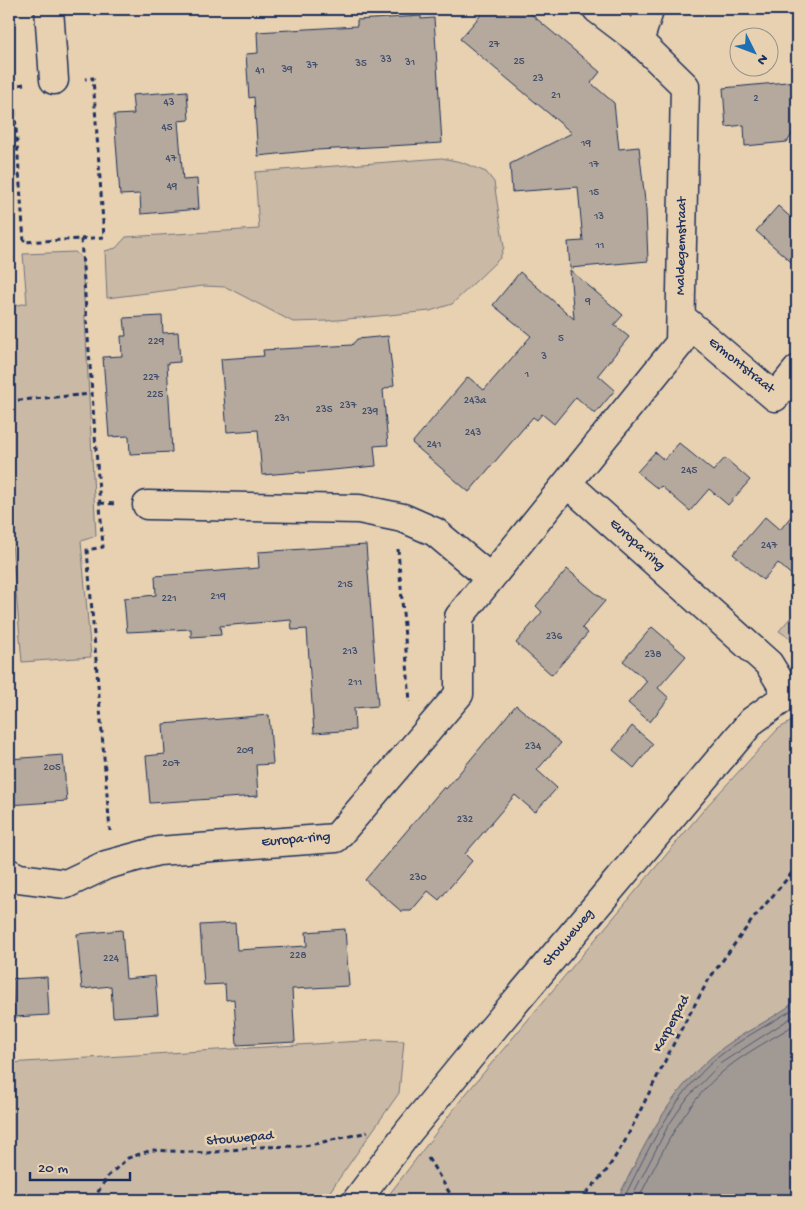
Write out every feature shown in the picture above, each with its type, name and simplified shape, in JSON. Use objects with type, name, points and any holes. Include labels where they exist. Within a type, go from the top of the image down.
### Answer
[{"type":"street","points":[[49,9],[54,80]]},
{"type":"street","name":"Maldegemstraat","points":[[568,484],[680,343],[685,86],[638,42],[597,9]]},
{"type":"street","points":[[638,42],[648,9]]},
{"type":"street","name":"Ermontstraat","points":[[681,317],[775,397],[797,370]]},
{"type":"street","name":"Europa-ring","points":[[9,873],[19,878],[66,884],[106,865],[158,851],[336,838],[459,694],[459,617],[568,484],[769,664],[792,695]]},
{"type":"street","points":[[147,505],[359,509],[395,516],[435,532],[490,578]]},
{"type":"street","name":"Stouweweg","points":[[357,1200],[408,1131],[490,1031],[752,721],[792,695]]},
{"type":"path","points":[[93,78],[104,237],[81,239],[24,242],[13,86],[54,80],[93,78]]},
{"type":"path","points":[[81,239],[103,547],[87,550],[112,864]]},
{"type":"path","points":[[9,400],[93,394]]},
{"type":"path","points":[[395,516],[410,716],[417,742]]},
{"type":"path","name":"Karperpad","points":[[580,1200],[607,1170],[625,1141],[678,1035],[709,979],[753,919],[797,867]]},
{"type":"path","name":"Stouwepad","points":[[93,1200],[108,1176],[128,1158],[152,1150],[207,1153],[257,1146],[305,1146],[383,1129],[408,1131]]},
{"type":"path","points":[[408,1131],[422,1147],[454,1200]]},
{"type":"shaded area","points":[[11,98],[15,162],[9,164],[9,99]]},
{"type":"shaded area","points":[[442,158],[461,162],[486,172],[494,182],[504,247],[500,258],[452,304],[430,311],[327,321],[293,322],[226,287],[203,286],[107,298],[105,251],[116,248],[126,237],[259,229],[255,172]]},
{"type":"shaded area","points":[[75,252],[82,258],[96,536],[81,541],[91,657],[22,662],[9,508],[9,307],[27,303],[23,254]]},
{"type":"shaded area","points":[[797,610],[797,643],[779,631]]},
{"type":"shaded area","points":[[797,718],[797,1000],[724,1047],[683,1086],[647,1141],[617,1200],[385,1200],[460,1101],[707,806],[778,729]]},
{"type":"shaded area","points":[[377,1040],[404,1041],[399,1093],[324,1200],[9,1200],[9,1063]]},
{"type":"water","points":[[797,1000],[797,1200],[617,1200],[658,1122],[683,1086],[724,1047]]},
{"type":"building","points":[[486,9],[525,9],[600,72],[591,83],[614,103],[619,149],[639,147],[646,210],[648,261],[570,268],[568,242],[583,241],[578,187],[512,192],[510,164],[572,133],[460,39]]},
{"type":"building","points":[[421,16],[421,19],[434,18],[442,143],[317,150],[258,156],[254,97],[249,98],[246,54],[258,53],[257,32],[357,26],[357,20]]},
{"type":"building","points":[[797,81],[797,127],[787,142],[745,146],[744,125],[726,127],[723,88]]},
{"type":"building","points":[[187,91],[189,120],[178,121],[183,180],[197,179],[199,209],[141,214],[140,194],[120,195],[114,115],[134,114],[132,95]]},
{"type":"building","points":[[778,206],[797,223],[797,267],[756,231]]},
{"type":"building","points":[[570,270],[623,315],[614,325],[629,337],[598,375],[615,390],[595,414],[576,397],[554,424],[542,414],[537,420],[533,417],[469,492],[412,443],[468,377],[484,390],[531,336],[493,305],[520,272],[574,319]]},
{"type":"building","points":[[162,316],[163,333],[178,332],[180,362],[167,363],[172,452],[130,454],[129,436],[109,437],[103,357],[122,356],[121,336],[126,336],[124,318]]},
{"type":"building","points":[[388,336],[394,385],[383,390],[388,445],[374,446],[376,466],[262,475],[258,430],[227,432],[221,359],[264,356],[263,350],[352,345],[357,339]]},
{"type":"building","points":[[679,443],[713,471],[725,458],[750,480],[728,505],[709,489],[690,511],[661,486],[658,489],[637,472],[655,452],[664,460]]},
{"type":"building","points":[[797,509],[797,580],[778,563],[763,580],[733,554],[765,517],[780,530]]},
{"type":"building","points":[[366,545],[378,706],[354,708],[355,730],[314,733],[307,629],[292,630],[291,620],[220,626],[221,635],[191,637],[191,629],[127,632],[124,598],[156,595],[155,576],[259,568],[258,552]]},
{"type":"building","points":[[567,569],[605,601],[582,628],[588,633],[552,675],[516,643],[542,612],[536,606]]},
{"type":"building","points":[[652,627],[686,656],[658,688],[669,698],[650,722],[628,703],[647,681],[623,661]]},
{"type":"building","points":[[516,705],[561,743],[537,770],[557,788],[535,812],[515,795],[465,854],[472,861],[439,900],[428,891],[411,911],[401,911],[365,880],[444,787],[446,789]]},
{"type":"building","points":[[269,715],[273,764],[256,765],[258,796],[150,803],[146,756],[165,754],[163,724]]},
{"type":"building","points":[[632,726],[653,744],[634,768],[613,750]]},
{"type":"building","points":[[63,755],[67,801],[9,805],[9,759]]},
{"type":"building","points":[[235,923],[237,950],[307,946],[306,932],[345,929],[349,986],[292,989],[295,1042],[237,1045],[234,999],[226,1000],[225,984],[204,985],[200,925]]},
{"type":"building","points":[[122,930],[126,979],[155,976],[158,1014],[113,1017],[111,986],[82,989],[77,934]]},
{"type":"building","points":[[47,977],[49,1015],[14,1017],[11,979]]}]
